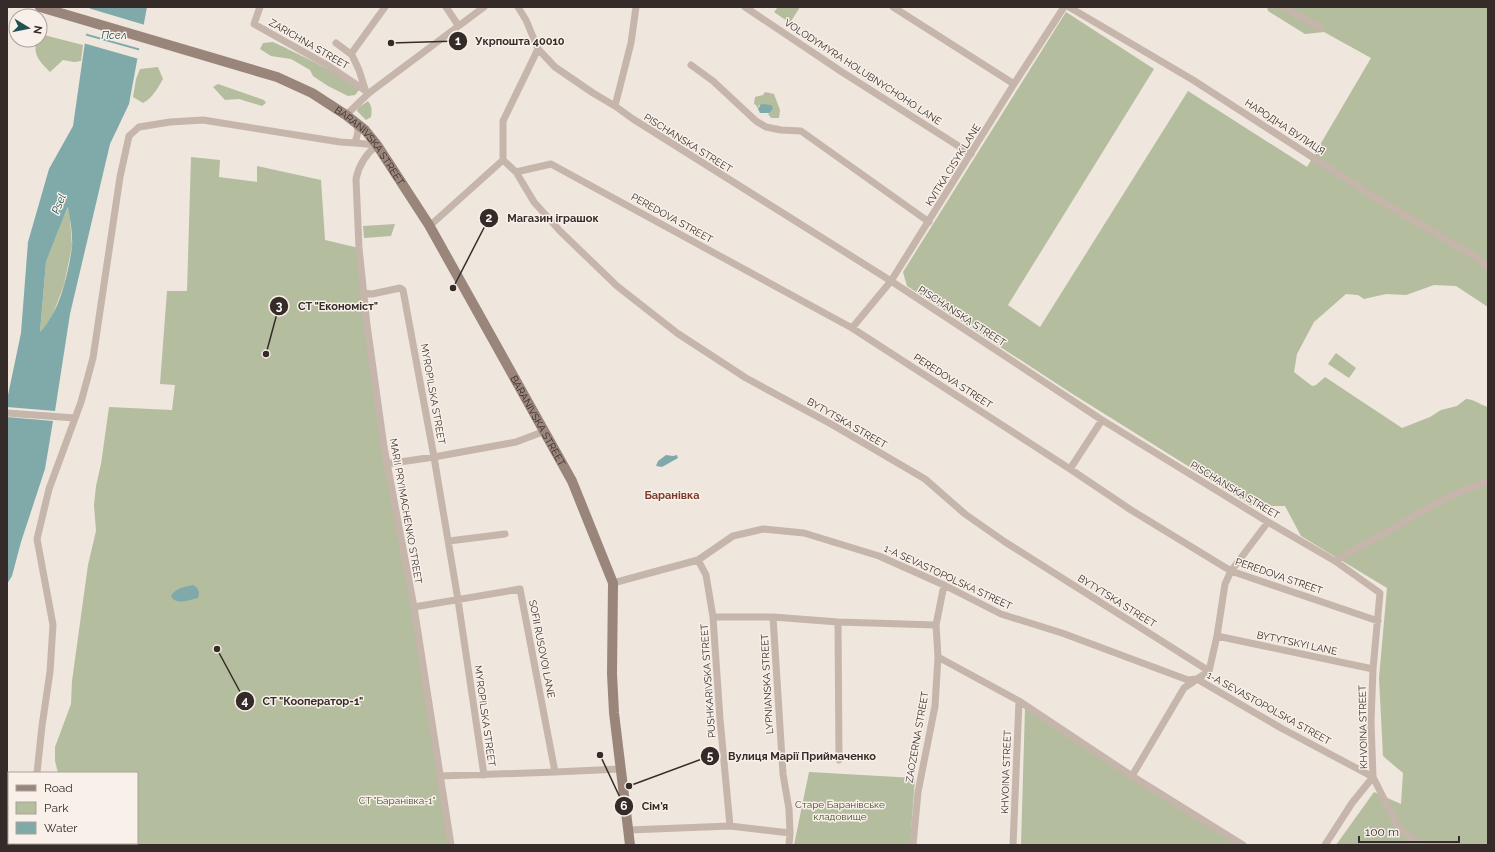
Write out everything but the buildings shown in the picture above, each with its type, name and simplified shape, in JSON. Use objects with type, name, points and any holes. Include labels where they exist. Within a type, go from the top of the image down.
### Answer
[{"type":"main road","name":"BARANIVSKA STREET","points":[[40,7],[277,77],[312,93],[346,115],[365,130],[377,145],[429,225],[572,480],[613,583],[612,674],[614,713],[630,845]]},
{"type":"street","name":"ZARICHNA STREET","points":[[260,7],[254,24],[327,65],[367,91]]},
{"type":"street","points":[[351,54],[385,7]]},
{"type":"street","points":[[446,7],[458,25]]},
{"type":"street","points":[[346,115],[367,91],[484,7]]},
{"type":"street","points":[[429,225],[503,160],[503,121],[538,49],[526,20],[518,7]]},
{"type":"street","points":[[615,106],[631,43],[636,7]]},
{"type":"street","name":"VOLODYMYRA HOLUBNYCHOHO LANE","points":[[745,7],[842,72],[971,154]]},
{"type":"street","points":[[893,7],[1014,84]]},
{"type":"street","name":"KVITKA CISYK LANE","points":[[852,328],[891,281],[1064,7]]},
{"type":"street","name":"НАРОДНА ВУЛИЦЯ","points":[[1069,7],[1192,80],[1374,197],[1474,256],[1488,267]]},
{"type":"street","points":[[1284,7],[1320,28]]},
{"type":"street","points":[[336,43],[351,54],[367,91]]},
{"type":"street","name":"PISCHANSKA STREET","points":[[538,49],[555,67],[615,106],[633,120],[891,281],[1102,420],[1268,522],[1335,561],[1380,594]]},
{"type":"street","points":[[691,65],[713,80],[756,121],[766,126],[781,130],[801,131],[929,222]]},
{"type":"street","points":[[38,772],[42,726],[50,672],[52,625],[37,540],[49,489],[81,402],[93,358],[120,177],[129,136],[139,127],[170,122],[204,120],[340,142],[377,145]]},
{"type":"street","points":[[355,143],[358,132],[357,124]]},
{"type":"street","name":"MARII PRYIMACHENKO STREET","points":[[377,145],[368,152],[363,160],[356,179],[359,248],[368,332],[386,464],[414,607],[451,845]]},
{"type":"street","name":"BYTYTSKA STREET","points":[[503,160],[516,172],[534,202],[560,232],[617,286],[677,333],[746,378],[831,424],[925,480],[965,514],[1005,542],[1209,670]]},
{"type":"street","name":"PEREDOVA STREET","points":[[516,172],[551,164],[852,328],[1131,510],[1231,571],[1378,621]]},
{"type":"street","name":"MYROPILSKA STREET","points":[[364,293],[372,294],[400,288],[403,290],[434,457],[458,600],[484,775]]},
{"type":"street","points":[[7,412],[75,418]]},
{"type":"street","points":[[1070,469],[1102,420]]},
{"type":"street","points":[[386,464],[516,442],[545,432]]},
{"type":"street","points":[[1335,561],[1446,498],[1488,481]]},
{"type":"street","points":[[1132,776],[1184,688],[1209,670],[1217,636],[1224,584],[1231,571],[1268,522]]},
{"type":"street","name":"1-A SEVASTOPOLSKA STREET","points":[[613,583],[698,560],[733,536],[763,529],[804,533],[879,556],[944,585],[1001,614],[1062,633],[1188,680],[1197,679],[1281,728],[1373,777]]},
{"type":"street","points":[[448,541],[505,534]]},
{"type":"street","name":"PUSHKARIVSKA STREET","points":[[698,560],[706,576],[713,617],[720,719],[730,826]]},
{"type":"street","name":"ZAOZERNA STREET","points":[[913,845],[918,792],[935,706],[938,657],[936,625],[944,585]]},
{"type":"street","name":"SOFII RUSOVOI LANE","points":[[414,607],[520,589],[555,772]]},
{"type":"street","name":"KHVOINA STREET","points":[[1325,845],[1352,803],[1373,777],[1371,722],[1373,669],[1380,594]]},
{"type":"street","points":[[713,617],[774,617],[838,622],[936,625]]},
{"type":"street","name":"LYPNIANSKA STREET","points":[[774,617],[783,774],[789,809],[789,845]]},
{"type":"street","points":[[838,622],[839,760]]},
{"type":"street","name":"BYTYTSKYI LANE","points":[[1217,636],[1373,669]]},
{"type":"street","points":[[938,657],[1018,701],[1132,776],[1243,845]]},
{"type":"street","name":"KHVOINA STREET","points":[[1013,845],[1018,701]]},
{"type":"street","points":[[440,776],[620,769]]},
{"type":"street","points":[[1373,777],[1398,827],[1420,845]]},
{"type":"street","points":[[629,830],[730,826],[790,833]]},
{"type":"green space","points":[[778,7],[800,7],[790,23],[774,12]]},
{"type":"green space","points":[[1267,7],[1488,7],[1488,307],[1456,286],[1434,285],[1406,295],[1386,294],[1364,299],[1358,295],[1346,294],[1314,322],[1297,354],[1294,372],[1312,386],[1316,385],[1325,377],[1402,428],[1430,417],[1441,410],[1457,406],[1466,399],[1488,407],[1488,845],[1336,845],[1374,792],[1401,804],[1403,773],[1383,756],[1379,678],[1387,588],[1301,536],[1285,506],[1252,506],[1071,393],[907,286],[903,272],[1066,12],[1154,69],[1008,305],[1040,327],[1188,91],[1307,167],[1371,58],[1324,32],[1305,34],[1268,11]]},
{"type":"green space","points":[[48,36],[83,45],[81,61],[74,62],[63,60],[50,72],[38,58],[36,48],[48,48]]},
{"type":"green space","points":[[273,42],[333,72],[354,85],[359,90],[355,95],[348,96],[328,86],[313,76],[310,70],[291,59],[271,56],[260,49],[263,43]]},
{"type":"green space","points":[[158,67],[163,79],[152,95],[143,103],[133,97],[136,79],[140,69]]},
{"type":"green space","points":[[218,84],[264,100],[266,103],[262,106],[239,99],[225,100],[213,87]]},
{"type":"green space","points":[[765,92],[774,94],[780,110],[779,118],[771,118],[768,114],[772,109],[759,105],[758,109],[754,104],[755,97],[763,95]]},
{"type":"green space","points":[[368,101],[372,110],[371,117],[366,120],[357,111],[358,108]]},
{"type":"green space","name":"СТ \"Баранівка-1\"","points":[[191,157],[220,160],[219,177],[257,182],[257,166],[321,180],[325,240],[359,248],[367,325],[451,845],[24,845],[138,844],[138,772],[58,772],[55,761],[55,747],[71,704],[72,681],[88,565],[96,531],[94,505],[96,486],[101,464],[109,407],[172,410],[175,385],[160,384],[167,291],[187,291]]},
{"type":"green space","points":[[69,206],[72,246],[64,285],[51,319],[40,333],[46,262],[56,233]]},
{"type":"green space","points":[[395,224],[391,236],[364,238],[363,226]]},
{"type":"green space","points":[[1336,353],[1356,368],[1349,378],[1328,364]]},
{"type":"green space","points":[[1025,708],[1238,845],[1021,845]]},
{"type":"green space","name":"Старе Баранівське кладовище","points":[[809,772],[915,778],[910,845],[794,845]]},
{"type":"water","name":"Псел","points":[[90,7],[147,7],[129,104],[110,144],[70,314],[55,411],[7,407],[7,400],[21,333],[28,242],[49,169],[73,126]],"holes":[[[68,207],[72,232],[72,247],[68,269],[58,303],[47,324],[40,332],[46,262]]]},
{"type":"water","points":[[761,104],[771,105],[773,108],[770,113],[760,113],[758,109]]},
{"type":"water","points":[[7,417],[53,421],[45,469],[21,542],[12,576],[7,584]]},
{"type":"water","points":[[666,455],[677,455],[678,458],[662,467],[656,466],[658,461]]},
{"type":"water","points":[[193,585],[197,587],[199,594],[198,598],[180,602],[173,599],[171,596],[175,591]]},
{"type":"pier","points":[[88,8],[145,25],[141,49],[84,33]]},
{"type":"pier","points":[[84,35],[141,51],[139,59],[83,43]]},
{"type":"place","name":"Укрпошта 40010","points":[[391,43]]},
{"type":"place","name":"Магазин іграшок","points":[[453,288]]},
{"type":"place","name":"СТ \"Економіст\"","points":[[266,354]]},
{"type":"place","name":"СТ \"Кооператор-1\"","points":[[217,649]]},
{"type":"place","name":"Сім'я","points":[[600,755]]},
{"type":"place","name":"Вулиця Марії Приймаченко","points":[[629,786]]},
{"type":"district","name":"Баранівка","points":[[672,495]]},
{"type":"water label","name":"Psel","points":[[59,204]]}]
